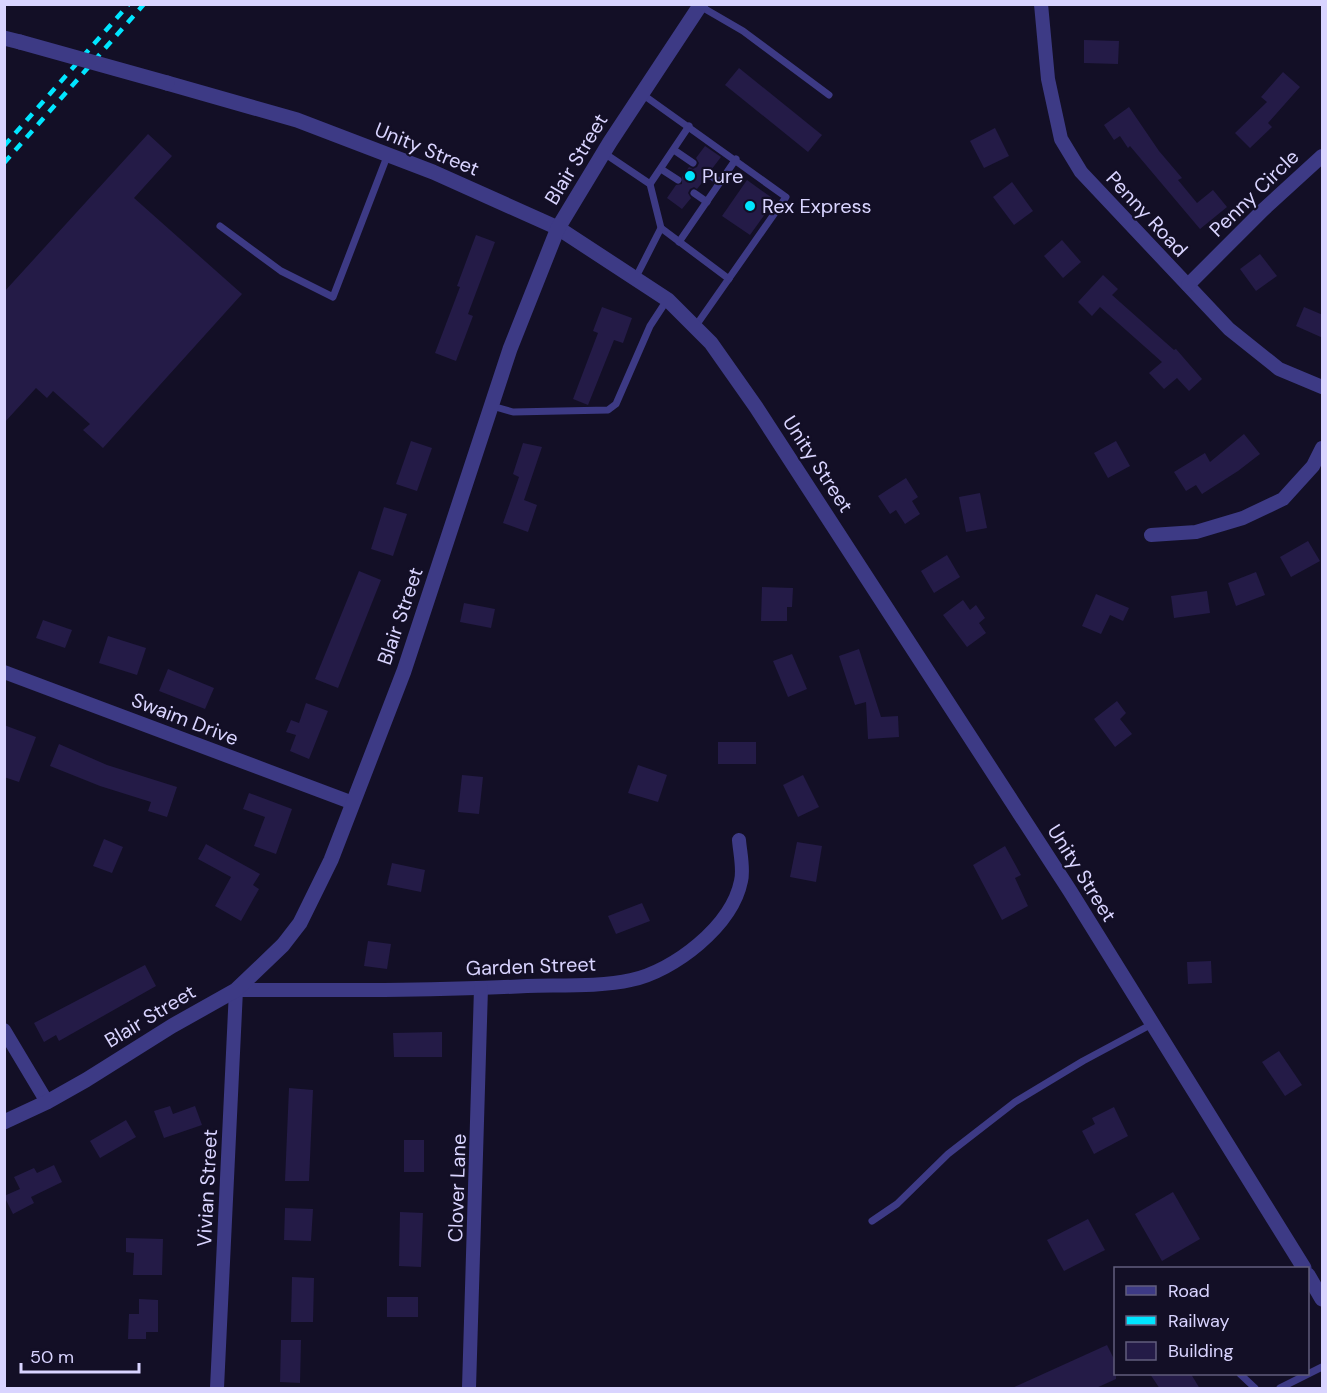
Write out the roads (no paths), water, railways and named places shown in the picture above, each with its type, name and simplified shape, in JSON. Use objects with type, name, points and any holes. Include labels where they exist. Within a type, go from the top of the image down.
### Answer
[{"type":"street","name":"Penny Road","points":[[1041,4],[1048,79],[1061,139],[1081,172],[1229,329],[1279,369],[1323,387]]},
{"type":"street","name":"Blair Street","points":[[4,1122],[47,1102],[236,990],[283,945],[300,923],[331,860],[404,671],[510,349],[558,228],[603,153],[700,5]]},
{"type":"street","name":"Unity Street","points":[[4,38],[297,120],[388,154],[558,228],[668,300],[711,344],[756,407],[1052,863],[1303,1267]]},
{"type":"street","name":"Penny Circle","points":[[1188,285],[1263,210],[1323,156]]},
{"type":"street","points":[[1151,535],[1196,532],[1243,518],[1283,499],[1313,466],[1323,448]]},
{"type":"street","name":"Swaim Drive","points":[[4,672],[353,803]]},
{"type":"street","name":"Garden Street","points":[[236,990],[481,988],[631,980],[657,971],[699,944],[729,910],[742,879],[739,840]]},
{"type":"street","name":"Clover Lane","points":[[469,1389],[481,988]]},
{"type":"street","name":"Vivian Street","points":[[218,1389],[236,990]]},
{"type":"street","points":[[4,1030],[47,1102]]},
{"type":"street","points":[[1310,1282],[1323,1299]]},
{"type":"lane","points":[[700,5],[743,32],[829,95]]},
{"type":"lane","points":[[642,93],[786,197],[695,327]]},
{"type":"lane","points":[[650,184],[689,126]]},
{"type":"lane","points":[[674,150],[693,163]]},
{"type":"lane","points":[[603,153],[650,184],[661,228],[729,279]]},
{"type":"lane","points":[[220,226],[281,272],[333,297],[388,154]]},
{"type":"lane","points":[[679,242],[736,159]]},
{"type":"lane","points":[[661,169],[678,180]]},
{"type":"lane","points":[[708,174],[720,182]]},
{"type":"lane","points":[[694,193],[707,202]]},
{"type":"lane","points":[[635,279],[661,228]]},
{"type":"lane","points":[[492,406],[513,412],[613,408],[650,326],[668,300]]},
{"type":"lane","points":[[872,1221],[897,1204],[948,1154],[1015,1102],[1083,1061],[1152,1024]]},
{"type":"lane","points":[[1280,1389],[1290,1386],[1323,1367]]},
{"type":"lane","points":[[1241,1375],[1255,1389]]},
{"type":"railway","points":[[4,146],[129,4]]},
{"type":"railway","points":[[4,163],[144,4]]},
{"type":"place","name":"Pure","points":[[690,176]]},
{"type":"place","name":"Rex Express","points":[[750,206]]}]
